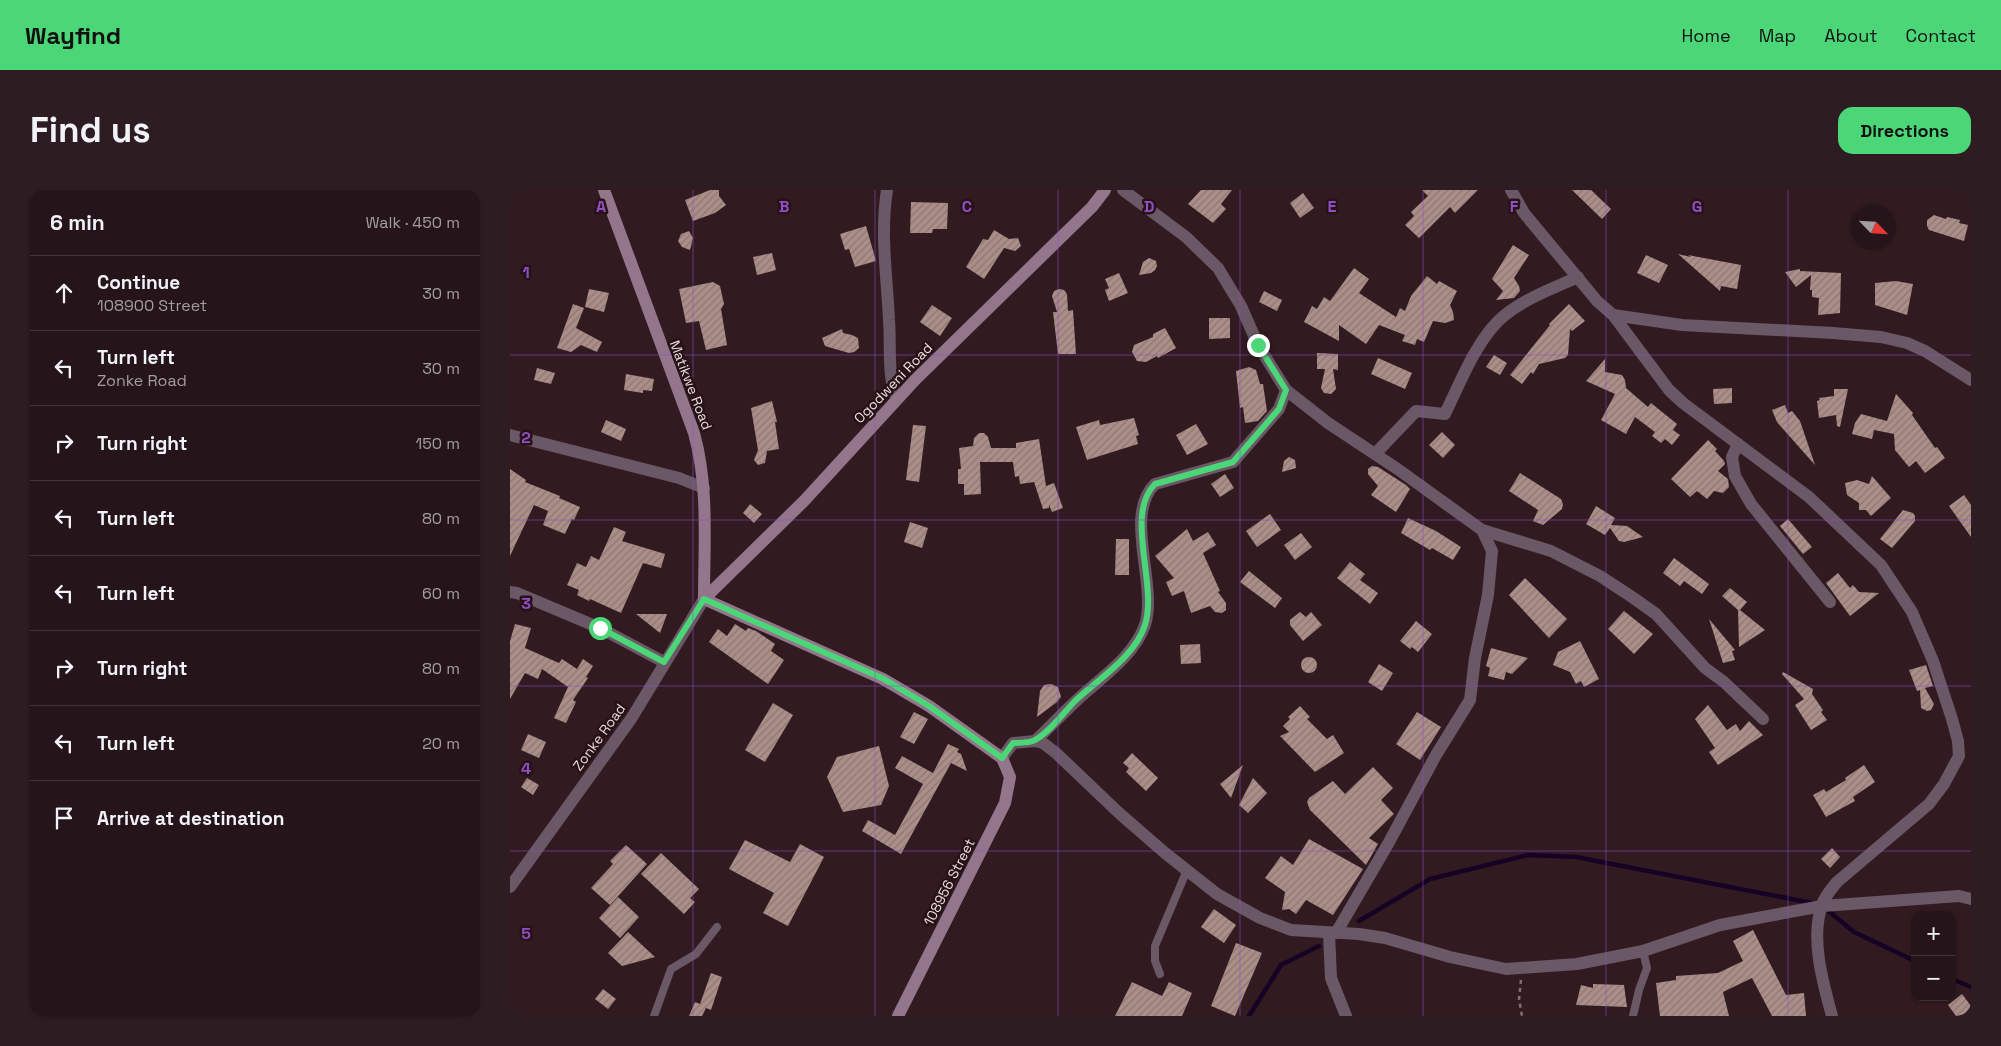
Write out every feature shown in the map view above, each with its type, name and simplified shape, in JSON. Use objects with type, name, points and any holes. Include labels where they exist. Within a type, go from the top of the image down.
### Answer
[{"type":"street","name":"Matikwe Road","points":[[604,190],[694,433],[699,452],[704,488],[704,599]]},
{"type":"street","points":[[886,190],[882,235],[888,288],[891,382],[897,399]]},
{"type":"street","name":"Ogodweni Road","points":[[704,599],[804,501],[897,399],[1092,207],[1105,190]]},
{"type":"street","points":[[1123,190],[1186,237],[1218,268],[1241,306],[1258,345],[1286,390],[1328,423],[1482,530],[1551,551],[1600,576],[1632,597],[1656,614],[1705,668],[1724,682],[1763,720]]},
{"type":"street","points":[[1511,190],[1524,213],[1597,301],[1613,315],[1669,390],[1683,403],[1809,496],[1880,565],[1912,612],[1934,661],[1958,741],[1959,756],[1944,784],[1929,804],[1837,882],[1827,894],[1819,921],[1818,948],[1822,978],[1832,1016]]},
{"type":"street","points":[[1375,454],[1416,411],[1445,414],[1485,337],[1504,315],[1540,295],[1578,278]]},
{"type":"street","points":[[1613,315],[1682,325],[1833,332],[1881,337],[1907,343],[1925,351],[1971,380]]},
{"type":"street","points":[[1035,741],[1076,700],[1116,665],[1140,637],[1148,610],[1142,508],[1148,491],[1155,484],[1233,462],[1279,409],[1286,390]]},
{"type":"street","points":[[510,435],[679,478],[704,488]]},
{"type":"street","points":[[1738,444],[1732,457],[1735,476],[1751,504],[1830,602]]},
{"type":"street","points":[[1346,1016],[1331,978],[1332,933],[1388,844],[1436,755],[1470,700],[1475,658],[1488,595],[1491,569],[1492,550],[1482,530]]},
{"type":"street","points":[[510,592],[600,628],[664,662]]},
{"type":"street","points":[[704,599],[884,679],[929,706],[1002,758],[1013,743],[1035,741],[1043,743],[1119,813],[1217,894],[1260,918],[1291,930],[1385,938],[1450,957],[1506,969],[1577,964],[1643,951],[1720,925],[1822,906],[1959,896],[1971,899]]},
{"type":"street","name":"Zonke Road","points":[[512,878],[631,719],[704,599]]},
{"type":"street","name":"108956 Street","points":[[898,1016],[1005,803],[1010,777],[1002,758]]},
{"type":"lane","points":[[1160,974],[1155,961],[1155,946],[1187,870]]},
{"type":"lane","points":[[654,1016],[671,968],[696,954],[717,927]]},
{"type":"lane","points":[[1632,1016],[1647,968],[1643,951]]},
{"type":"path","points":[[1522,968],[1519,999],[1522,1016]]},
{"type":"building","points":[[710,190],[719,190],[719,196],[726,205],[715,213],[693,221],[685,200]]},
{"type":"building","points":[[1201,190],[1232,190],[1221,204],[1226,209],[1213,223],[1188,204]]},
{"type":"building","points":[[1422,190],[1478,190],[1455,213],[1450,207],[1419,238],[1405,225],[1414,216],[1411,212],[1428,196]]},
{"type":"building","points":[[1572,190],[1591,190],[1611,209],[1602,219]]},
{"type":"building","points":[[1303,193],[1314,208],[1300,218],[1290,203]]},
{"type":"building","points":[[911,202],[948,203],[947,229],[933,229],[932,233],[910,233]]},
{"type":"building","points":[[1934,215],[1946,219],[1947,217],[1960,220],[1959,223],[1968,225],[1964,241],[1929,230],[1927,220]]},
{"type":"building","points":[[866,226],[876,261],[855,267],[849,249],[845,250],[840,234]]},
{"type":"building","points":[[994,230],[1009,239],[1018,238],[1021,246],[1015,251],[1004,248],[984,279],[966,267],[983,239],[988,240]]},
{"type":"building","points":[[689,231],[693,238],[690,250],[682,247],[678,241],[681,234]]},
{"type":"building","points":[[1513,245],[1529,255],[1514,278],[1520,291],[1514,298],[1496,300],[1503,291],[1492,279]]},
{"type":"building","points":[[772,253],[776,270],[757,275],[753,257]]},
{"type":"building","points":[[1678,254],[1741,265],[1737,289],[1721,286],[1720,291]]},
{"type":"building","points":[[1646,255],[1668,265],[1659,283],[1637,273]]},
{"type":"building","points":[[1149,258],[1156,261],[1157,266],[1155,270],[1151,273],[1139,275],[1143,262]]},
{"type":"building","points":[[1354,268],[1369,279],[1359,293],[1396,317],[1400,308],[1405,311],[1411,296],[1427,276],[1437,284],[1439,281],[1457,291],[1450,305],[1454,320],[1445,323],[1433,321],[1424,342],[1417,339],[1415,345],[1402,341],[1405,335],[1379,325],[1366,344],[1339,325],[1339,341],[1304,322],[1312,306],[1317,309],[1324,297],[1330,301]]},
{"type":"building","points":[[1800,269],[1800,271],[1841,273],[1840,313],[1818,315],[1819,298],[1812,297],[1812,290],[1810,290],[1811,275],[1796,287],[1785,272]]},
{"type":"building","points":[[1119,273],[1128,293],[1109,301],[1105,290],[1109,288],[1105,279]]},
{"type":"building","points":[[1896,281],[1913,284],[1907,315],[1875,305],[1875,283]]},
{"type":"building","points":[[713,282],[720,286],[724,304],[721,309],[727,345],[706,350],[699,321],[686,323],[679,289]]},
{"type":"building","points":[[589,289],[609,293],[604,312],[585,307]]},
{"type":"building","points":[[1064,290],[1067,294],[1068,311],[1073,310],[1076,354],[1058,354],[1053,312],[1057,312],[1052,296],[1054,291]]},
{"type":"building","points":[[1264,291],[1282,300],[1277,311],[1259,302]]},
{"type":"building","points":[[573,304],[584,308],[576,328],[602,342],[597,352],[581,345],[571,352],[557,348]]},
{"type":"building","points":[[1569,304],[1585,321],[1572,331],[1570,329],[1568,355],[1565,358],[1539,364],[1533,374],[1531,372],[1522,384],[1510,375],[1549,324]]},
{"type":"building","points":[[932,305],[952,318],[940,336],[920,322]]},
{"type":"building","points":[[1209,318],[1230,318],[1230,338],[1209,339]]},
{"type":"building","points":[[1165,328],[1176,348],[1146,362],[1137,361],[1132,352],[1134,345],[1153,337],[1153,334]]},
{"type":"building","points":[[842,329],[843,333],[858,338],[859,348],[854,352],[849,353],[825,346],[822,338]]},
{"type":"building","points":[[1317,353],[1338,354],[1338,370],[1333,369],[1336,389],[1331,394],[1324,393],[1321,388],[1325,369],[1317,369]]},
{"type":"building","points":[[1494,355],[1507,363],[1500,375],[1486,367]]},
{"type":"building","points":[[1378,358],[1412,373],[1405,389],[1371,374]]},
{"type":"building","points":[[1605,359],[1605,372],[1622,375],[1626,388],[1648,407],[1651,403],[1677,424],[1673,430],[1680,435],[1672,445],[1665,439],[1661,443],[1652,436],[1655,432],[1635,417],[1626,434],[1601,420],[1615,394],[1586,381]]},
{"type":"building","points":[[1249,367],[1256,370],[1260,384],[1263,384],[1267,411],[1258,421],[1245,423],[1243,407],[1240,408],[1236,371]]},
{"type":"building","points":[[537,368],[555,373],[551,384],[534,380]]},
{"type":"building","points":[[626,374],[654,379],[652,391],[643,390],[643,393],[624,390]]},
{"type":"building","points":[[1732,388],[1732,403],[1714,404],[1713,389]]},
{"type":"building","points":[[1834,389],[1848,389],[1840,427],[1837,426],[1836,415],[1819,418],[1817,401],[1820,400],[1819,398],[1834,396]]},
{"type":"building","points":[[1896,394],[1913,413],[1912,415],[1935,448],[1937,447],[1945,458],[1925,473],[1916,461],[1909,467],[1895,450],[1894,434],[1874,430],[1872,439],[1852,434],[1855,423],[1861,414],[1887,421]]},
{"type":"building","points":[[772,401],[777,422],[775,422],[779,449],[767,451],[765,463],[758,465],[754,460],[758,450],[751,408]]},
{"type":"building","points":[[1785,405],[1788,413],[1792,411],[1800,421],[1815,465],[1777,422],[1772,410]]},
{"type":"building","points":[[1134,418],[1139,435],[1136,436],[1138,444],[1087,460],[1076,427],[1099,420],[1100,425]]},
{"type":"building","points":[[606,420],[626,429],[621,441],[601,432]]},
{"type":"building","points":[[1196,424],[1208,444],[1187,455],[1176,435]]},
{"type":"building","points":[[913,425],[926,426],[919,482],[906,480]]},
{"type":"building","points":[[1442,432],[1455,445],[1443,458],[1429,445]]},
{"type":"building","points":[[979,433],[984,433],[988,437],[991,448],[1016,448],[1016,443],[1039,439],[1046,486],[1054,483],[1063,508],[1052,512],[1049,505],[1049,508],[1043,509],[1034,482],[1020,484],[1019,476],[1015,477],[1013,462],[980,462],[981,494],[964,495],[964,484],[958,484],[958,469],[961,469],[959,448],[973,446],[974,438]]},
{"type":"building","points":[[1708,440],[1717,449],[1715,451],[1724,461],[1725,464],[1718,471],[1728,479],[1729,487],[1723,493],[1714,491],[1707,499],[1697,491],[1690,497],[1671,479]]},
{"type":"building","points":[[1289,457],[1295,460],[1296,468],[1282,472],[1284,461]]},
{"type":"building","points":[[1372,466],[1378,467],[1410,489],[1396,512],[1371,495],[1378,486],[1368,474],[1368,469]]},
{"type":"building","points":[[510,469],[526,480],[525,482],[560,496],[559,498],[580,507],[565,534],[543,525],[548,511],[534,505],[510,556]]},
{"type":"building","points":[[1520,473],[1561,499],[1562,509],[1543,525],[1533,521],[1538,510],[1509,491]]},
{"type":"building","points":[[1225,474],[1234,488],[1220,497],[1211,484]]},
{"type":"building","points":[[1872,476],[1891,498],[1871,516],[1866,510],[1859,510],[1859,503],[1847,495],[1845,483],[1857,480],[1869,484]]},
{"type":"building","points":[[1964,495],[1971,505],[1971,537],[1949,506]]},
{"type":"building","points":[[750,504],[762,514],[754,523],[743,513]]},
{"type":"building","points":[[1596,506],[1615,518],[1611,525],[1627,526],[1643,537],[1624,542],[1619,541],[1610,528],[1605,535],[1586,524]]},
{"type":"building","points":[[1903,510],[1913,513],[1915,521],[1892,548],[1880,539]]},
{"type":"building","points":[[1270,514],[1281,530],[1257,547],[1246,531]]},
{"type":"building","points":[[1408,518],[1436,531],[1461,547],[1453,560],[1432,548],[1430,550],[1401,533]]},
{"type":"building","points":[[1788,519],[1812,547],[1803,554],[1780,526]]},
{"type":"building","points":[[910,522],[928,528],[922,548],[904,542]]},
{"type":"building","points":[[614,527],[626,532],[622,541],[665,554],[661,568],[643,563],[621,613],[577,595],[579,590],[567,585],[577,563],[586,567],[591,556],[599,560]]},
{"type":"building","points":[[1187,529],[1193,541],[1208,532],[1216,545],[1203,553],[1220,591],[1218,592],[1226,603],[1226,610],[1222,613],[1215,612],[1210,606],[1191,613],[1184,591],[1172,596],[1166,582],[1174,578],[1155,556]]},
{"type":"building","points":[[1301,533],[1312,547],[1295,560],[1284,545]]},
{"type":"building","points":[[1116,539],[1129,539],[1129,575],[1115,575]]},
{"type":"building","points":[[1674,558],[1709,584],[1702,594],[1684,581],[1680,586],[1663,573]]},
{"type":"building","points":[[1350,562],[1365,574],[1360,580],[1378,593],[1370,604],[1337,578]]},
{"type":"building","points":[[1249,571],[1282,598],[1275,608],[1240,582]]},
{"type":"building","points":[[1838,573],[1850,588],[1853,585],[1859,592],[1879,593],[1850,616],[1826,583]]},
{"type":"building","points":[[1525,578],[1567,619],[1549,638],[1509,595]]},
{"type":"building","points":[[1730,588],[1747,602],[1740,610],[1765,630],[1739,647],[1738,610],[1722,596]]},
{"type":"building","points":[[1624,611],[1653,634],[1634,654],[1608,629]]},
{"type":"building","points":[[1300,612],[1306,617],[1311,612],[1322,625],[1303,641],[1290,625],[1290,620]]},
{"type":"building","points":[[636,614],[667,614],[660,633]]},
{"type":"building","points":[[1709,619],[1735,650],[1732,651],[1735,660],[1723,663]]},
{"type":"building","points":[[1416,621],[1432,634],[1418,652],[1412,647],[1410,649],[1400,641]]},
{"type":"building","points":[[515,624],[531,628],[525,648],[559,663],[562,659],[577,669],[583,659],[593,666],[586,677],[588,678],[573,700],[576,702],[566,723],[554,718],[568,687],[542,669],[538,679],[525,673],[510,699],[510,641]]},
{"type":"building","points":[[735,624],[746,631],[748,628],[756,631],[775,644],[771,651],[784,660],[768,684],[709,642],[718,629],[727,636]]},
{"type":"building","points":[[1580,641],[1599,679],[1584,687],[1581,681],[1576,684],[1570,672],[1553,665],[1558,652]]},
{"type":"building","points":[[1200,644],[1201,663],[1181,664],[1180,645]]},
{"type":"building","points":[[1491,648],[1528,658],[1512,674],[1506,672],[1504,680],[1488,676],[1490,668],[1486,666]]},
{"type":"building","points":[[1309,657],[1317,665],[1309,673],[1301,665]]},
{"type":"building","points":[[1379,664],[1393,673],[1382,691],[1368,682]]},
{"type":"building","points":[[1926,665],[1933,686],[1925,688],[1934,704],[1931,710],[1927,711],[1921,708],[1920,690],[1917,691],[1909,670]]},
{"type":"building","points":[[1783,672],[1813,689],[1812,694],[1823,710],[1821,712],[1827,720],[1811,730],[1795,705],[1804,699],[1782,674]]},
{"type":"building","points":[[1051,684],[1058,687],[1061,697],[1037,717],[1040,691],[1044,685]]},
{"type":"building","points":[[773,703],[793,715],[765,762],[745,750]]},
{"type":"building","points":[[1708,705],[1727,730],[1736,724],[1740,731],[1749,721],[1763,735],[1718,765],[1709,752],[1715,748],[1695,719]]},
{"type":"building","points":[[1300,706],[1310,717],[1307,719],[1327,739],[1333,735],[1344,753],[1315,772],[1280,736],[1289,732],[1283,726],[1290,719],[1288,717]]},
{"type":"building","points":[[914,712],[928,719],[914,744],[900,737]]},
{"type":"building","points":[[1417,712],[1441,727],[1420,760],[1396,744]]},
{"type":"building","points":[[528,734],[546,742],[539,758],[521,750]]},
{"type":"building","points":[[948,744],[959,749],[957,752],[961,754],[967,771],[951,763],[901,854],[862,831],[868,820],[895,835],[923,784],[895,768],[902,756],[933,773]]},
{"type":"building","points":[[879,746],[889,786],[881,805],[843,812],[827,777],[837,757]]},
{"type":"building","points":[[1132,753],[1158,778],[1146,791],[1126,772],[1129,768],[1123,763]]},
{"type":"building","points":[[1243,765],[1231,798],[1220,784]]},
{"type":"building","points":[[1864,765],[1875,782],[1853,797],[1855,801],[1826,817],[1813,795],[1824,789],[1826,792],[1846,780],[1845,778]]},
{"type":"building","points":[[1373,767],[1393,788],[1381,800],[1394,814],[1369,838],[1378,844],[1366,865],[1310,810],[1307,802],[1309,798],[1333,781],[1345,794]]},
{"type":"building","points":[[527,778],[539,785],[533,795],[521,787]]},
{"type":"building","points":[[1253,778],[1267,793],[1248,813],[1239,805]]},
{"type":"building","points":[[1309,839],[1363,869],[1333,915],[1306,900],[1296,914],[1289,909],[1282,910],[1285,892],[1265,878],[1281,856],[1293,865]]},
{"type":"building","points":[[745,840],[790,862],[800,844],[824,857],[788,926],[763,913],[774,893],[729,869]]},
{"type":"building","points":[[626,845],[647,864],[610,905],[591,888],[613,864],[610,861]]},
{"type":"building","points":[[1832,848],[1840,857],[1830,868],[1821,859]]},
{"type":"building","points":[[661,853],[699,889],[690,898],[695,902],[684,914],[641,874]]},
{"type":"building","points":[[618,897],[639,917],[620,938],[599,918]]},
{"type":"building","points":[[1214,909],[1236,925],[1224,943],[1201,927]]},
{"type":"building","points":[[1753,930],[1786,995],[1804,993],[1806,1016],[1772,1016],[1752,978],[1723,992],[1729,1016],[1660,1016],[1656,983],[1676,980],[1676,976],[1718,973],[1743,961],[1733,941]]},
{"type":"building","points":[[628,932],[655,957],[622,966],[608,953]]},
{"type":"building","points":[[1236,943],[1262,953],[1235,1016],[1211,1006]]},
{"type":"building","points":[[711,973],[722,977],[711,1010],[706,1008],[702,1016],[689,1016],[695,1002],[700,1004]]},
{"type":"building","points":[[1132,982],[1162,996],[1169,982],[1192,993],[1182,1016],[1115,1016]]},
{"type":"building","points":[[1593,984],[1624,985],[1627,1007],[1576,1005],[1581,985],[1593,988]]},
{"type":"building","points":[[603,989],[616,999],[608,1009],[595,999]]},
{"type":"building","points":[[1962,994],[1971,1006],[1971,1016],[1956,1016],[1948,1005],[1956,1001]]},
{"type":"waterway","points":[[1359,921],[1430,879],[1528,855],[1576,857],[1812,903]]},
{"type":"waterway","points":[[1826,909],[1854,932],[1911,959]]},
{"type":"waterway","points":[[1249,1016],[1281,965],[1319,946]]},
{"type":"waterway","points":[[1956,981],[1971,987]]},
{"type":"route","points":[[600,628],[664,662],[704,599],[884,679],[929,706],[1002,758],[1013,743],[1035,741],[1076,700],[1103,678],[1140,637],[1148,610],[1142,524],[1142,508],[1148,491],[1155,484],[1233,462],[1279,409],[1286,390],[1258,345]]}]
